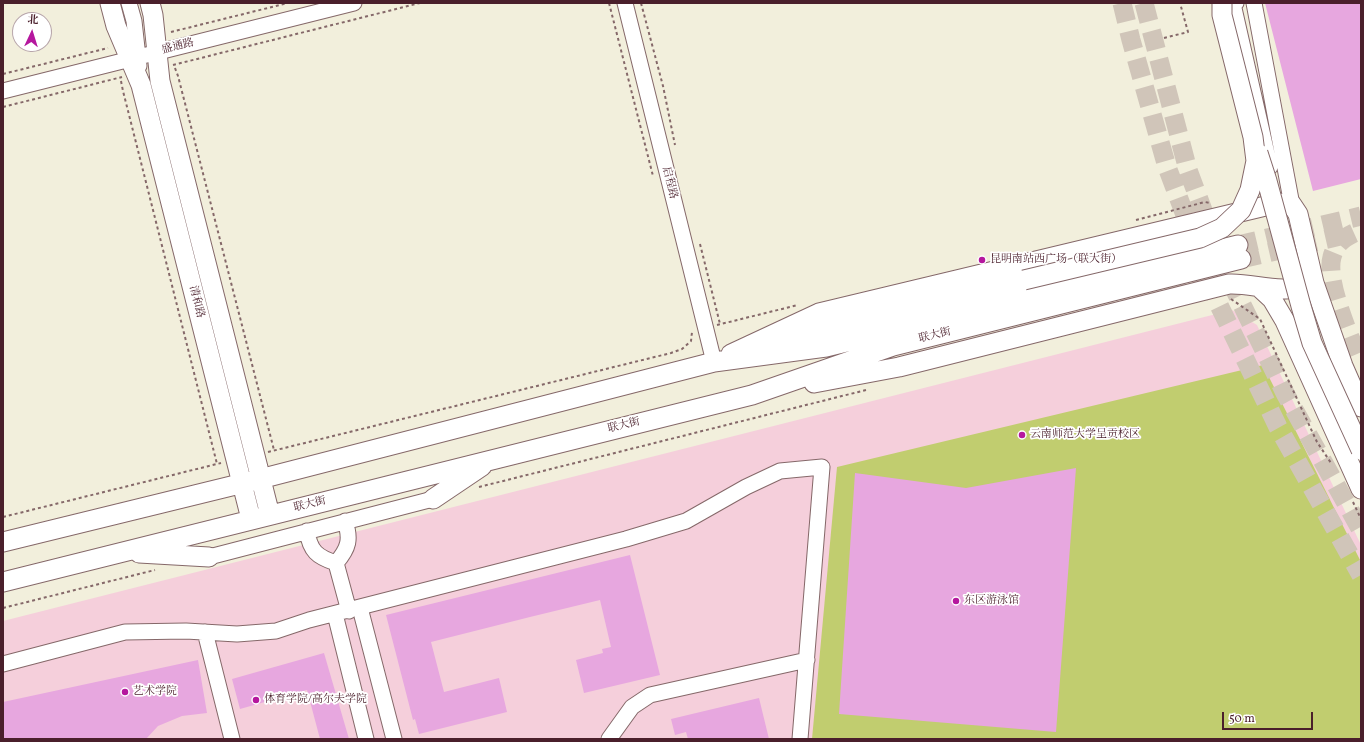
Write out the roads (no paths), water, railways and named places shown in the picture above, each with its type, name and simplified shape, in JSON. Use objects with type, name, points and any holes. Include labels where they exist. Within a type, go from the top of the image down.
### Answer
[{"type":"main road","name":"清和路","points":[[110,3],[116,26],[146,65]]},
{"type":"main road","name":"清和路","points":[[150,3],[153,16],[146,65],[251,481],[252,519]]},
{"type":"main road","points":[[714,362],[823,329],[1200,238],[1222,228],[1241,210],[1250,190],[1256,161],[1253,137],[1227,6]]},
{"type":"main road","points":[[1253,137],[1267,181],[1312,343],[1361,450]]},
{"type":"main road","points":[[714,362],[819,313],[1278,203],[1292,205],[1298,214],[1314,283],[1343,366],[1361,407]]},
{"type":"main road","name":"联大街","points":[[3,542],[251,481],[714,362],[826,347],[1240,252],[893,346],[752,395],[3,582]]},
{"type":"main road","points":[[752,395],[899,368],[1228,284],[1242,283],[1259,287],[1286,289],[1314,283]]},
{"type":"main road","points":[[1259,287],[1272,299],[1285,321],[1357,494]]},
{"type":"main road","points":[[433,499],[494,459]]},
{"type":"main road","name":"清和路","points":[[251,481],[270,515]]},
{"type":"main road","points":[[119,552],[209,557]]},
{"type":"street","name":"清和路","points":[[129,3],[146,65]]},
{"type":"street","name":"盛通路","points":[[3,90],[146,65],[354,3]]},
{"type":"street","name":"启程路","points":[[625,3],[704,328],[714,362]]},
{"type":"street","points":[[1254,3],[1292,205]]},
{"type":"street","points":[[1227,6],[1233,4],[1271,171],[1272,187],[1262,207]]},
{"type":"street","points":[[3,664],[125,632],[205,632],[237,634],[276,631],[309,620],[626,539],[686,521],[780,471],[822,467],[800,739]]},
{"type":"street","points":[[209,557],[433,499]]},
{"type":"street","points":[[336,563],[344,554],[348,544],[349,532],[345,521]]},
{"type":"street","points":[[307,531],[309,543],[315,553],[324,560],[336,563]]},
{"type":"street","points":[[336,563],[348,611],[394,739]]},
{"type":"street","points":[[348,611],[366,739]]},
{"type":"street","points":[[205,632],[232,739]]},
{"type":"street","points":[[609,739],[632,706],[650,695],[807,660]]},
{"type":"tunnel","points":[[1122,3],[1167,167],[1218,303],[1278,427],[1361,575]]},
{"type":"tunnel","points":[[1144,3],[1188,170],[1226,272],[1286,395],[1361,530]]},
{"type":"tunnel","points":[[1238,245],[1361,216]]},
{"type":"tunnel","points":[[1354,233],[1346,237],[1337,245],[1333,253],[1331,268],[1335,295],[1361,363]]},
{"type":"tunnel","points":[[1241,259],[1349,234]]},
{"type":"place","name":"昆明南站西广场（联大街）","points":[[982,260]]},
{"type":"place","name":"云南师范大学呈贡校区","points":[[1022,435]]},
{"type":"place","name":"东区游泳馆","points":[[956,601]]},
{"type":"place","name":"艺术学院","points":[[125,692]]},
{"type":"place","name":"体育学院/高尔夫学院","points":[[256,700]]}]
